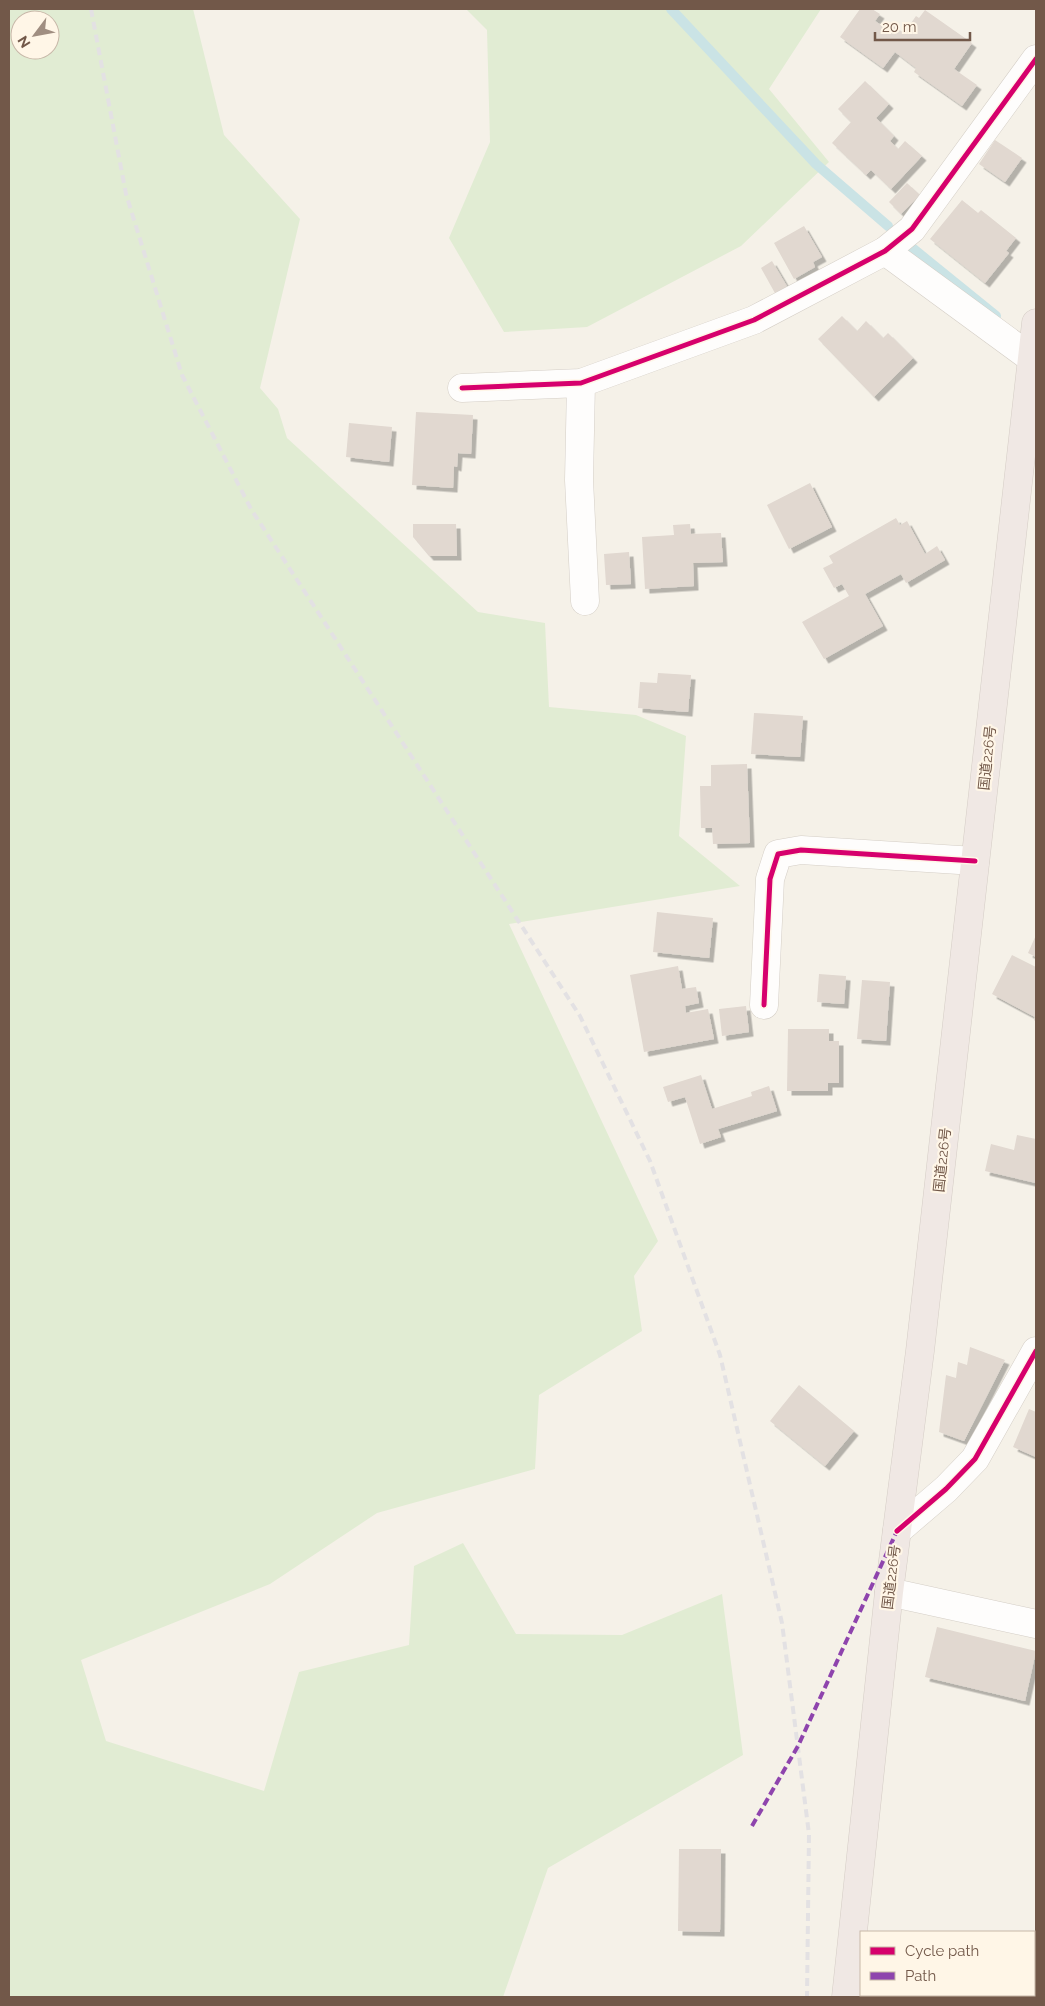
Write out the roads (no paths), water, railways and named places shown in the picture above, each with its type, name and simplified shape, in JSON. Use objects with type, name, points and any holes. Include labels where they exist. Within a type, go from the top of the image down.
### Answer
[{"type":"highway","name":"国道226号","points":[[846,1997],[889,1592],[920,1351],[1036,323]]},
{"type":"street","points":[[462,388],[581,383],[754,320],[885,251],[912,229],[1036,58]]},
{"type":"street","points":[[885,251],[1031,358]]},
{"type":"street","points":[[581,383],[579,480],[585,600]]},
{"type":"street","points":[[764,1005],[770,879],[778,854],[801,850],[975,861]]},
{"type":"street","points":[[896,1531],[946,1489],[975,1459],[1036,1351]]},
{"type":"street","points":[[889,1592],[1036,1624]]},
{"type":"waterway","points":[[671,9],[816,164],[888,226]]},
{"type":"waterway","points":[[911,247],[996,316]]},
{"type":"railway","points":[[91,9],[126,194],[182,375],[251,509],[580,1016],[650,1161],[720,1355],[782,1623],[809,1834],[807,1997]]}]
